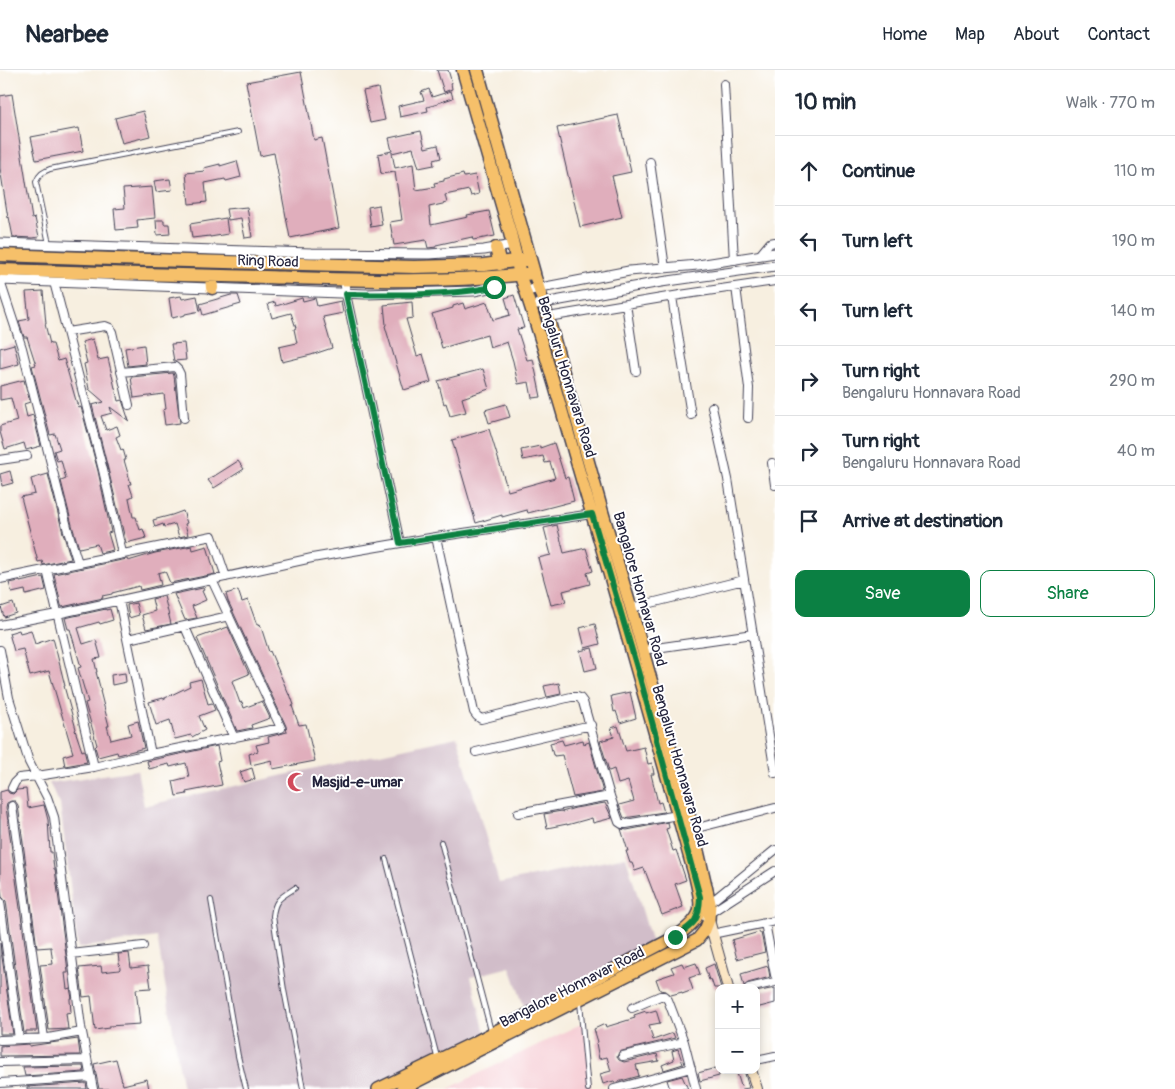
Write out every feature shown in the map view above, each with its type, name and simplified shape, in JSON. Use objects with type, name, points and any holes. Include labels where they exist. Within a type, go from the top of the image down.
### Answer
[{"type":"highway","points":[[463,70],[520,275]]},
{"type":"highway","points":[[477,70],[534,273]]},
{"type":"highway","points":[[496,248],[500,270]]},
{"type":"highway","name":"Ring Road","points":[[0,255],[50,250],[388,260],[414,267],[463,266],[500,270],[520,275],[534,273]]},
{"type":"highway","name":"Ring Road","points":[[0,270],[38,276],[211,282],[344,279],[414,280],[500,270],[517,261],[530,259]]},
{"type":"main road","name":"Bangalore Honnavar Road","points":[[402,1089],[522,1023],[580,1000],[697,940],[705,930],[707,912],[692,829],[631,608],[534,273]]},
{"type":"main road","name":"Bengaluru Honnavara Road","points":[[520,275],[640,678],[700,897],[707,912]]},
{"type":"main road","points":[[378,1089],[491,1033],[522,1023],[675,937],[707,912],[727,984]]},
{"type":"main road","points":[[753,1074],[757,1089]]},
{"type":"street","points":[[724,84],[734,260]]},
{"type":"street","points":[[650,162],[665,268]]},
{"type":"street","points":[[760,255],[770,243],[775,242]]},
{"type":"street","points":[[0,243],[50,250]]},
{"type":"street","points":[[388,260],[513,246]]},
{"type":"street","points":[[525,290],[629,272],[698,265],[775,253]]},
{"type":"street","points":[[530,306],[661,282],[775,266]]},
{"type":"street","points":[[78,563],[68,531],[22,348],[0,280],[38,276],[54,282],[211,282],[346,294],[413,294],[474,291],[494,287],[500,270]]},
{"type":"street","points":[[344,279],[400,543]]},
{"type":"street","points":[[548,317],[775,281]]},
{"type":"street","points":[[54,282],[104,470],[122,553]]},
{"type":"street","points":[[736,287],[749,388],[748,418]]},
{"type":"street","points":[[672,297],[691,415]]},
{"type":"street","points":[[626,304],[636,371]]},
{"type":"street","points":[[67,332],[105,326],[110,328],[129,405]]},
{"type":"street","points":[[120,372],[175,367],[180,374],[184,418]]},
{"type":"street","points":[[712,407],[728,479],[774,757],[775,774]]},
{"type":"street","points":[[0,460],[27,456]]},
{"type":"street","points":[[772,463],[775,485]]},
{"type":"street","points":[[0,625],[312,558],[592,514]]},
{"type":"street","points":[[0,579],[212,536],[226,577]]},
{"type":"street","points":[[436,537],[476,716],[482,719],[577,697],[580,698],[591,725],[610,796],[620,822],[622,824],[678,815]]},
{"type":"street","points":[[46,570],[94,767]]},
{"type":"street","points":[[12,788],[19,778],[94,767],[282,728],[212,580]]},
{"type":"street","points":[[631,608],[744,580]]},
{"type":"street","points":[[120,600],[151,754]]},
{"type":"street","points":[[128,639],[229,616]]},
{"type":"street","points":[[185,627],[234,738]]},
{"type":"street","points":[[642,650],[753,634]]},
{"type":"street","points":[[0,650],[9,698],[29,762],[47,797],[54,817],[82,1032],[94,1089]]},
{"type":"street","points":[[0,699],[9,698]]},
{"type":"street","points":[[476,752],[591,725]]},
{"type":"street","points":[[518,813],[610,796]]},
{"type":"street","points":[[12,806],[44,1038]]},
{"type":"street","points":[[692,829],[775,808]]},
{"type":"street","points":[[707,912],[775,850]]},
{"type":"street","points":[[707,912],[775,871]]},
{"type":"street","points":[[0,902],[19,1039]]},
{"type":"street","points":[[712,934],[775,921]]},
{"type":"street","points":[[765,923],[773,954],[775,975]]},
{"type":"street","points":[[71,954],[144,946]]},
{"type":"street","points":[[760,985],[775,982]]},
{"type":"street","points":[[632,1008],[660,996],[664,996],[668,1000],[684,1042],[696,1089]]},
{"type":"street","points":[[0,1040],[44,1038],[82,1032]]},
{"type":"street","points":[[624,1056],[684,1042]]},
{"type":"street","points":[[760,1059],[775,1056]]},
{"type":"street","points":[[0,1062],[87,1060]]},
{"type":"street","points":[[614,1089],[691,1068]]},
{"type":"street","points":[[0,1083],[91,1077]]},
{"type":"lane","points":[[50,250],[36,182],[42,172],[238,132]]},
{"type":"lane","points":[[441,842],[491,1033]]},
{"type":"lane","points":[[386,859],[438,1060]]},
{"type":"lane","points":[[295,888],[277,900],[273,916],[284,990],[303,1089]]},
{"type":"lane","points":[[211,900],[238,1056],[246,1089]]},
{"type":"lane","points":[[580,1000],[588,1089]]},
{"type":"shaded area","points":[[457,737],[499,883],[626,857],[652,943],[525,1009],[510,967],[471,977],[485,1033],[373,1089],[183,1089],[157,937],[78,948],[60,804],[49,783],[137,770],[144,806]]},
{"type":"shaded area","points":[[585,1022],[591,1089],[448,1089],[488,1069]]},
{"type":"building","points":[[437,70],[448,70],[452,89],[444,92]]},
{"type":"building","points":[[301,72],[314,140],[322,138],[339,228],[290,238],[274,153],[260,156],[246,82]]},
{"type":"building","points":[[378,88],[385,120],[370,123],[363,91]]},
{"type":"building","points":[[429,89],[432,97],[451,91],[453,98],[427,107],[428,111],[400,117],[398,106],[424,100],[421,92]]},
{"type":"building","points":[[12,94],[32,219],[35,218],[39,237],[13,237],[8,218],[0,168],[0,96]]},
{"type":"building","points":[[143,111],[150,136],[122,143],[115,118]]},
{"type":"building","points":[[618,115],[631,172],[612,176],[622,217],[580,227],[557,128]]},
{"type":"building","points":[[79,128],[83,151],[36,160],[31,137]]},
{"type":"building","points":[[421,131],[425,148],[438,145],[441,158],[433,160],[434,165],[419,168],[413,148],[392,153],[395,168],[413,164],[416,190],[435,187],[434,183],[463,174],[464,177],[475,175],[479,194],[471,196],[469,190],[445,195],[447,203],[429,207],[431,225],[489,211],[495,236],[473,240],[472,237],[428,248],[426,240],[394,245],[390,222],[402,220],[395,172],[381,174],[378,154],[392,151],[389,138]]},
{"type":"building","points":[[237,161],[241,177],[205,183],[207,202],[189,204],[186,173],[205,171],[204,168]]},
{"type":"building","points":[[170,179],[172,190],[156,192],[154,181]]},
{"type":"building","points":[[152,187],[155,218],[137,220],[138,228],[116,230],[114,209],[125,208],[123,189]]},
{"type":"building","points":[[379,205],[382,225],[371,227],[368,207]]},
{"type":"building","points":[[247,207],[252,237],[245,238],[241,218],[228,220],[226,209]]},
{"type":"building","points":[[226,218],[228,234],[192,238],[190,224]]},
{"type":"building","points":[[156,220],[164,220],[164,224],[169,224],[170,234],[157,235]]},
{"type":"building","points":[[43,291],[45,324],[50,344],[53,344],[58,361],[64,359],[77,404],[79,408],[81,407],[98,471],[111,532],[108,533],[113,550],[100,553],[97,544],[79,548],[73,529],[61,481],[66,479],[61,460],[57,461],[54,451],[60,449],[55,434],[50,435],[32,366],[36,365],[27,337],[24,337],[19,321],[29,319],[26,292]]},
{"type":"building","points":[[231,295],[238,295],[241,304],[203,315],[200,304]]},
{"type":"building","points":[[514,295],[524,328],[517,329],[527,360],[533,359],[541,397],[532,398],[529,382],[518,384],[507,342],[490,348],[487,335],[442,348],[432,314],[463,303],[465,309],[487,302],[493,320],[510,315],[505,298]]},
{"type":"building","points":[[181,296],[182,299],[197,296],[200,311],[172,318],[169,298]]},
{"type":"building","points":[[302,298],[303,301],[315,298],[317,306],[341,301],[343,313],[323,317],[332,348],[282,362],[279,347],[297,343],[294,329],[296,328],[291,313],[272,318],[268,304],[275,302],[276,306]]},
{"type":"building","points":[[412,302],[413,318],[406,319],[417,356],[423,354],[431,382],[404,390],[385,326],[384,305]]},
{"type":"building","points":[[93,339],[98,360],[108,358],[118,401],[122,400],[129,421],[110,407],[112,413],[101,416],[106,430],[117,426],[120,435],[116,437],[121,450],[123,449],[131,484],[129,484],[133,496],[129,498],[133,517],[136,517],[140,530],[143,529],[146,538],[126,543],[92,405],[104,402],[89,389],[84,364],[87,363],[82,342]]},
{"type":"building","points":[[184,343],[186,360],[174,361],[171,344]]},
{"type":"building","points":[[14,344],[19,364],[0,369],[0,348]]},
{"type":"building","points":[[144,345],[146,364],[128,366],[125,348]]},
{"type":"building","points":[[483,369],[489,389],[462,398],[466,412],[450,416],[446,403],[444,404],[438,381]]},
{"type":"building","points":[[173,373],[180,423],[165,425],[163,410],[166,409],[164,394],[134,398],[131,377]]},
{"type":"building","points":[[24,380],[30,402],[24,404],[27,417],[33,415],[41,446],[26,450],[24,443],[5,449],[0,426],[17,421],[11,398],[0,400],[0,386]]},
{"type":"building","points":[[506,404],[510,417],[489,423],[485,410]]},
{"type":"building","points":[[489,429],[508,491],[555,478],[550,462],[545,463],[543,456],[523,460],[521,450],[540,446],[540,448],[554,443],[565,478],[568,477],[574,501],[528,513],[527,510],[502,517],[502,515],[476,523],[452,440]]},
{"type":"building","points":[[238,461],[244,469],[214,488],[208,480]]},
{"type":"building","points":[[10,471],[13,483],[2,486],[0,474]]},
{"type":"building","points":[[48,474],[71,559],[43,565],[42,561],[38,562],[21,497],[35,494],[31,479]]},
{"type":"building","points":[[183,511],[188,535],[179,537],[175,524],[164,527],[163,524],[155,527],[153,520]]},
{"type":"building","points":[[557,525],[564,553],[586,548],[593,571],[587,573],[590,584],[563,591],[566,602],[551,605],[538,558],[551,555],[544,528]]},
{"type":"building","points":[[192,546],[193,550],[207,546],[215,574],[170,583],[165,571],[158,573],[161,585],[140,590],[139,586],[102,596],[103,598],[62,607],[61,605],[54,574],[127,559],[128,561],[155,553]]},
{"type":"building","points":[[43,577],[46,590],[26,595],[25,590],[12,593],[9,583]]},
{"type":"building","points":[[203,588],[204,590],[202,591],[206,600],[192,606],[197,618],[185,620],[174,594]]},
{"type":"building","points":[[238,590],[242,602],[248,600],[257,625],[260,624],[269,652],[290,694],[299,725],[306,724],[315,761],[273,769],[272,760],[251,765],[249,754],[258,751],[256,745],[269,742],[268,737],[287,732],[286,726],[228,601],[226,594]]},
{"type":"building","points":[[164,596],[171,624],[146,629],[142,615],[155,611],[152,599]]},
{"type":"building","points":[[13,603],[16,613],[4,617],[1,607]]},
{"type":"building","points":[[136,603],[139,615],[129,618],[127,605]]},
{"type":"building","points":[[110,609],[113,620],[78,628],[83,644],[96,640],[101,658],[94,659],[111,740],[131,735],[128,724],[138,721],[144,748],[118,755],[117,752],[98,757],[95,747],[97,745],[85,703],[88,702],[78,668],[81,667],[65,618]]},
{"type":"building","points":[[595,624],[600,644],[585,648],[580,628]]},
{"type":"building","points":[[228,627],[249,674],[232,681],[240,703],[242,702],[244,708],[262,701],[270,718],[251,725],[252,728],[237,731],[197,638]]},
{"type":"building","points":[[19,630],[20,633],[31,630],[35,644],[53,638],[75,730],[87,762],[65,766],[63,756],[73,753],[49,671],[30,676],[23,649],[14,651],[9,633]]},
{"type":"building","points":[[592,648],[597,668],[585,671],[580,651]]},
{"type":"building","points":[[125,673],[126,682],[112,685],[111,675]]},
{"type":"building","points":[[201,679],[208,704],[212,703],[215,710],[199,716],[205,730],[192,737],[191,735],[175,739],[170,720],[156,725],[149,702],[163,699],[190,686],[189,682]]},
{"type":"building","points":[[559,683],[561,694],[547,697],[544,686]]},
{"type":"building","points":[[630,692],[636,718],[620,723],[616,711],[614,712],[611,696]]},
{"type":"building","points":[[618,726],[626,751],[644,747],[648,764],[652,763],[654,774],[651,774],[658,803],[661,802],[664,812],[624,818],[619,805],[634,801],[628,781],[618,784],[614,769],[609,771],[600,741],[614,737],[611,728]]},
{"type":"building","points":[[562,740],[564,745],[583,740],[584,744],[589,742],[603,792],[573,797],[562,755],[553,755],[550,743]]},
{"type":"building","points":[[217,746],[220,761],[217,762],[222,785],[186,792],[187,794],[176,796],[173,781],[189,777],[186,763],[170,767],[169,764],[149,769],[147,761]]},
{"type":"building","points":[[252,768],[255,779],[244,782],[240,772]]},
{"type":"building","points":[[26,789],[28,808],[44,805],[48,820],[50,852],[52,852],[55,869],[67,963],[68,973],[65,973],[67,989],[70,988],[72,998],[70,998],[71,1012],[66,1013],[68,1029],[49,1030],[40,965],[53,964],[51,947],[37,948],[18,805],[15,801],[11,801],[7,803],[6,807],[37,1031],[26,1031],[24,1033],[6,901],[2,897],[0,884],[0,792],[7,790],[13,794],[17,790]]},
{"type":"building","points":[[605,803],[612,818],[593,823],[592,818],[547,828],[544,814]]},
{"type":"building","points":[[668,822],[669,828],[666,829],[673,851],[676,850],[686,880],[675,884],[683,907],[662,915],[644,868],[635,871],[632,863],[630,863],[621,829],[627,830]]},
{"type":"building","points":[[761,933],[765,952],[737,959],[732,940]]},
{"type":"building","points":[[0,943],[13,1034],[0,1034]]},
{"type":"building","points":[[129,953],[131,968],[148,966],[151,988],[136,989],[140,1024],[109,1026],[109,1028],[95,1030],[91,996],[83,997],[79,968],[101,966],[102,972],[119,970],[118,954]]},
{"type":"building","points":[[682,963],[684,967],[696,963],[700,974],[689,978],[693,990],[671,995],[666,991],[660,990],[656,979],[674,973],[671,967]]},
{"type":"building","points":[[714,964],[720,984],[715,984],[715,988],[711,979],[709,980],[705,968]]},
{"type":"building","points":[[768,966],[770,977],[744,984],[741,974]]},
{"type":"building","points":[[775,988],[775,1003],[760,1007],[760,991]]},
{"type":"building","points":[[656,1010],[660,1023],[649,1025],[653,1040],[673,1033],[675,1038],[622,1051],[619,1052],[617,1057],[624,1062],[657,1054],[659,1061],[636,1065],[639,1076],[603,1084],[600,1074],[611,1071],[607,1057],[599,1059],[596,1043],[598,1042],[594,1029],[605,1024],[606,1027],[635,1018],[634,1015],[646,1011],[646,1013]]},
{"type":"building","points":[[78,1039],[80,1055],[0,1056],[0,1046],[29,1044],[29,1046]]},
{"type":"building","points":[[678,1049],[683,1064],[664,1070],[662,1065],[674,1060],[672,1051]]},
{"type":"building","points":[[116,1059],[123,1085],[147,1079],[149,1089],[99,1089],[94,1064]]},
{"type":"building","points":[[83,1066],[84,1072],[25,1076],[23,1067]]},
{"type":"building","points":[[715,1068],[715,1074],[719,1074],[719,1076],[700,1081],[698,1073]]},
{"type":"building","points":[[737,1074],[745,1074],[749,1088],[742,1089]]},
{"type":"building","points":[[682,1076],[688,1089],[670,1089],[667,1080]]},
{"type":"building","points":[[86,1083],[87,1089],[27,1089],[27,1087]]},
{"type":"place","name":"Masjid-e-umar","points":[[297,782]]},
{"type":"route","points":[[494,287],[474,291],[413,294],[346,294],[400,543],[592,514],[640,678],[700,897],[700,910],[697,919],[690,927],[675,937]]}]
